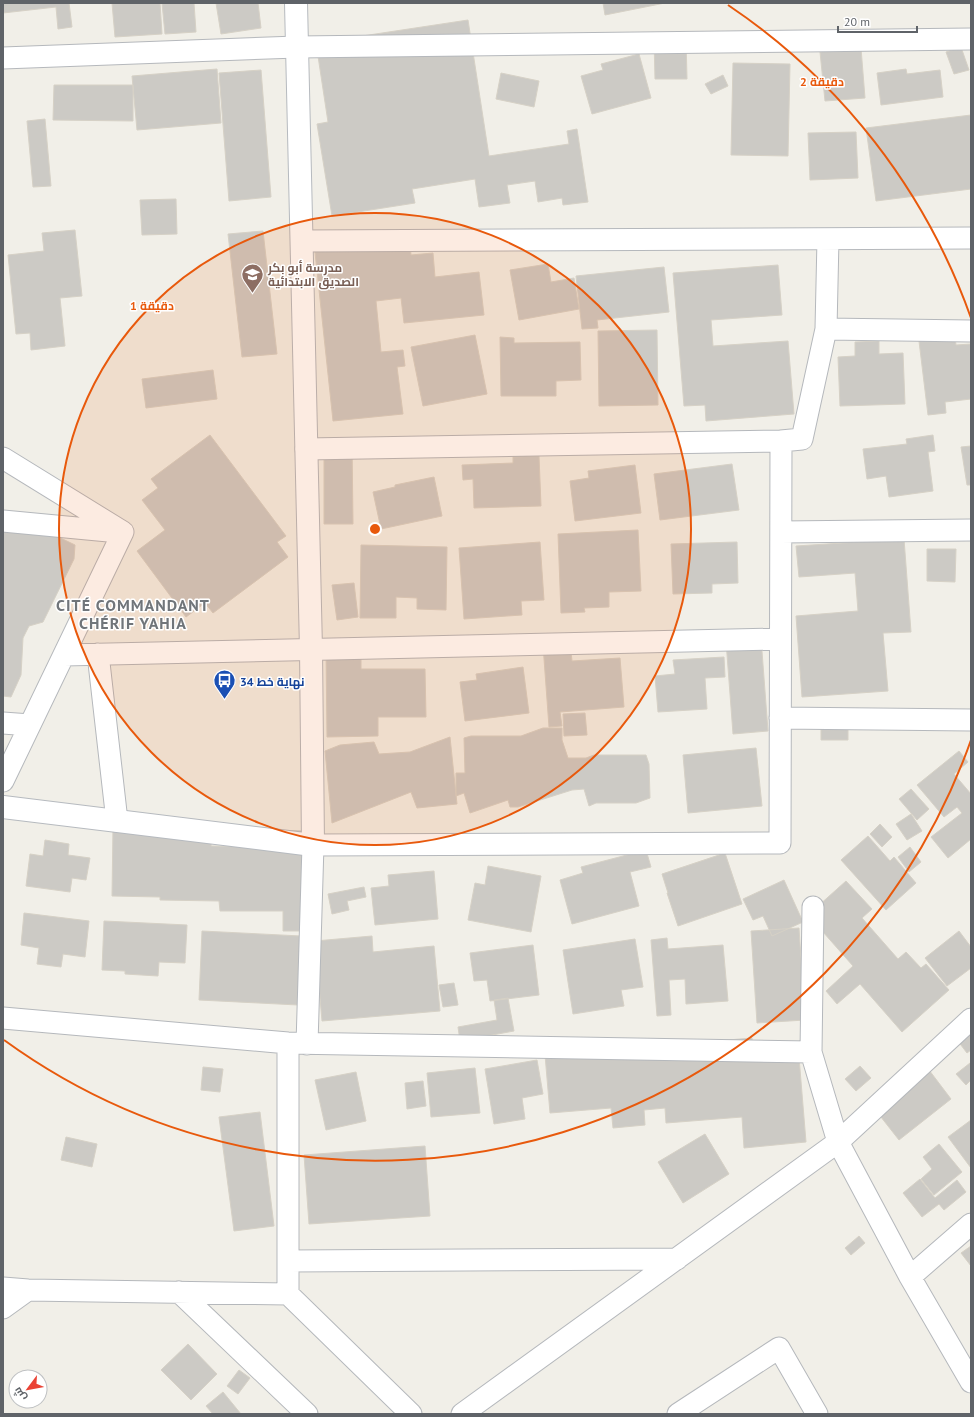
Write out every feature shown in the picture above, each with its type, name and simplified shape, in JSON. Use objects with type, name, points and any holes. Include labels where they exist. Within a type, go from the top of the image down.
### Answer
[{"type":"street","points":[[288,1294],[297,1044],[313,845],[311,649],[296,3]]},
{"type":"street","points":[[3,58],[297,47],[971,39]]},
{"type":"street","points":[[302,241],[971,238]]},
{"type":"street","points":[[306,449],[781,441],[802,439],[826,329],[828,239]]},
{"type":"street","points":[[826,329],[971,331]]},
{"type":"street","points":[[3,808],[313,845],[780,842],[781,441]]},
{"type":"street","points":[[3,458],[123,532]]},
{"type":"street","points":[[3,521],[123,532]]},
{"type":"street","points":[[781,532],[971,530]]},
{"type":"street","points":[[3,780],[123,532]]},
{"type":"street","points":[[64,655],[780,639]]},
{"type":"street","points":[[98,654],[117,821]]},
{"type":"street","points":[[780,718],[971,720]]},
{"type":"street","points":[[3,723],[30,725]]},
{"type":"street","points":[[813,907],[811,1052],[838,1142],[910,1277],[971,1382]]},
{"type":"street","points":[[3,1018],[297,1044],[811,1052]]},
{"type":"street","points":[[462,1414],[838,1142],[971,1019]]},
{"type":"street","points":[[910,1277],[971,1224]]},
{"type":"street","points":[[288,1261],[677,1259]]},
{"type":"street","points":[[3,1288],[28,1290],[288,1294],[411,1414]]},
{"type":"street","points":[[3,1308],[28,1290]]},
{"type":"street","points":[[179,1292],[307,1414]]},
{"type":"street","points":[[678,1414],[779,1348],[818,1414]]},
{"type":"building","points":[[3,3],[69,3],[72,27],[58,29],[56,7],[3,13]]},
{"type":"building","points":[[112,3],[160,3],[162,34],[115,37]]},
{"type":"building","points":[[162,3],[194,3],[196,32],[165,34]]},
{"type":"building","points":[[216,3],[258,3],[261,28],[221,34]]},
{"type":"building","points":[[603,3],[665,3],[605,15]]},
{"type":"building","points":[[468,20],[489,156],[569,144],[567,131],[577,129],[588,202],[563,205],[562,198],[538,202],[535,181],[507,185],[510,203],[479,207],[475,179],[412,189],[415,203],[332,216],[317,124],[328,122],[316,43]]},
{"type":"building","points":[[654,39],[686,39],[687,79],[655,79]]},
{"type":"building","points":[[961,47],[969,70],[954,74],[946,52]]},
{"type":"building","points":[[861,48],[865,98],[825,101],[820,52]]},
{"type":"building","points":[[639,54],[651,98],[592,114],[581,76],[603,70],[601,64]]},
{"type":"building","points":[[733,63],[790,64],[788,156],[731,155]]},
{"type":"building","points":[[217,69],[221,123],[137,130],[132,76]]},
{"type":"building","points":[[906,69],[907,74],[940,70],[943,97],[881,105],[877,73]]},
{"type":"building","points":[[261,70],[271,197],[229,201],[219,73]]},
{"type":"building","points":[[501,73],[539,81],[534,107],[496,99]]},
{"type":"building","points":[[723,75],[728,86],[711,94],[705,84]]},
{"type":"building","points":[[54,85],[133,85],[133,121],[53,120]]},
{"type":"building","points":[[971,115],[971,189],[876,201],[866,128]]},
{"type":"building","points":[[45,119],[51,186],[33,187],[27,121]]},
{"type":"building","points":[[856,132],[858,178],[810,180],[808,133]]},
{"type":"building","points":[[176,199],[177,234],[142,235],[140,200]]},
{"type":"building","points":[[75,230],[82,296],[60,298],[65,346],[31,350],[30,333],[16,334],[8,255],[44,251],[42,233]]},
{"type":"building","name":"مدرسة أبو بكر الصديق الابتدائية","points":[[263,231],[277,354],[242,357],[228,234]]},
{"type":"building","points":[[409,233],[411,255],[433,253],[435,277],[479,272],[484,315],[404,323],[401,298],[376,301],[381,352],[403,350],[405,366],[397,367],[403,414],[333,421],[314,243]]},
{"type":"building","points":[[548,264],[551,282],[574,278],[579,309],[519,320],[510,270]]},
{"type":"building","points":[[778,265],[782,315],[711,320],[713,346],[788,341],[794,414],[706,421],[705,405],[684,406],[673,273]]},
{"type":"building","points":[[664,267],[669,312],[597,320],[598,328],[582,329],[576,276]]},
{"type":"building","points":[[954,329],[956,345],[971,344],[971,399],[945,402],[946,413],[928,415],[918,333]]},
{"type":"building","points":[[657,330],[658,405],[599,406],[598,331]]},
{"type":"building","points":[[475,335],[487,394],[423,406],[411,347]]},
{"type":"building","points":[[500,337],[514,338],[514,343],[580,342],[581,380],[556,381],[556,396],[501,396]]},
{"type":"building","points":[[879,341],[879,354],[903,353],[905,404],[840,406],[838,357],[855,356],[855,342]]},
{"type":"building","points":[[213,370],[217,399],[146,408],[142,379]]},
{"type":"building","points":[[210,435],[286,536],[277,542],[288,557],[213,613],[205,603],[186,617],[137,551],[165,530],[142,500],[158,488],[151,479]]},
{"type":"building","points":[[933,435],[935,451],[928,452],[933,491],[889,497],[886,476],[867,479],[863,449],[907,444],[906,439]]},
{"type":"building","points":[[324,440],[352,440],[353,524],[324,524]]},
{"type":"building","points":[[971,446],[971,485],[967,485],[961,447]]},
{"type":"building","points":[[539,456],[541,506],[474,508],[473,479],[463,480],[462,465],[513,463],[513,457]]},
{"type":"building","points":[[732,464],[739,510],[660,520],[654,474]]},
{"type":"building","points":[[635,465],[641,513],[575,521],[570,481],[589,478],[588,471]]},
{"type":"building","points":[[434,477],[442,516],[381,529],[373,492],[395,487],[395,485]]},
{"type":"building","points":[[3,529],[46,531],[75,545],[74,559],[43,622],[29,626],[23,638],[21,675],[11,697],[3,696]]},
{"type":"building","points":[[638,530],[641,591],[609,592],[609,607],[584,608],[585,612],[561,613],[558,534]]},
{"type":"building","points":[[904,539],[911,632],[883,633],[888,691],[802,697],[796,616],[858,611],[855,573],[799,577],[796,546]]},
{"type":"building","points":[[540,542],[544,600],[521,601],[522,615],[464,619],[459,548]]},
{"type":"building","points":[[737,542],[738,583],[712,584],[712,593],[673,594],[671,544]]},
{"type":"building","points":[[361,545],[447,547],[446,610],[417,609],[417,598],[396,597],[396,618],[360,618]]},
{"type":"building","points":[[927,549],[956,549],[955,582],[927,581]]},
{"type":"building","points":[[354,583],[358,617],[337,620],[332,585]]},
{"type":"building","points":[[761,638],[768,731],[733,734],[726,641]]},
{"type":"building","points":[[570,642],[572,661],[620,658],[624,707],[560,712],[562,726],[549,727],[543,645]]},
{"type":"building","points":[[361,649],[361,669],[425,669],[426,717],[378,717],[378,736],[327,737],[326,650]]},
{"type":"building","points":[[724,657],[725,677],[705,678],[707,709],[658,712],[655,676],[675,674],[673,660]]},
{"type":"building","points":[[523,667],[529,713],[465,721],[460,682],[477,680],[476,674]]},
{"type":"building","points":[[585,713],[587,735],[564,736],[563,714]]},
{"type":"building","points":[[543,728],[562,728],[562,740],[568,758],[586,758],[594,755],[646,755],[649,764],[650,798],[636,803],[596,803],[589,806],[584,789],[572,790],[518,807],[510,807],[508,800],[470,813],[464,793],[456,796],[456,773],[465,773],[464,738],[471,736],[521,736]]},
{"type":"building","points":[[821,728],[848,729],[848,740],[821,740]]},
{"type":"building","points":[[450,737],[457,804],[417,808],[411,792],[332,823],[325,751],[340,745],[374,742],[379,754],[410,752]]},
{"type":"building","points":[[756,748],[762,806],[688,813],[683,755]]},
{"type":"building","points":[[959,751],[968,762],[954,774],[971,794],[971,839],[948,858],[931,837],[962,813],[957,807],[944,817],[917,785]]},
{"type":"building","points":[[911,789],[929,809],[917,820],[899,799]]},
{"type":"building","points":[[911,814],[922,831],[907,840],[896,824]]},
{"type":"building","points":[[880,824],[892,837],[882,847],[870,834]]},
{"type":"building","points":[[113,827],[212,828],[211,846],[274,847],[274,830],[306,831],[305,931],[283,931],[283,911],[220,911],[219,901],[160,900],[160,897],[112,896]]},
{"type":"building","points":[[868,836],[890,861],[894,857],[916,883],[886,910],[841,860]]},
{"type":"building","points":[[45,840],[69,844],[68,855],[90,858],[86,880],[72,878],[70,892],[26,886],[30,854],[43,856]]},
{"type":"building","points":[[910,847],[921,862],[909,872],[898,857]]},
{"type":"building","points":[[646,850],[651,867],[630,872],[639,906],[572,924],[560,880],[583,873],[581,867]]},
{"type":"building","points":[[725,853],[742,904],[678,926],[662,874]]},
{"type":"building","points":[[488,866],[541,876],[531,932],[468,920],[475,883],[485,885]]},
{"type":"building","points":[[434,871],[438,919],[375,925],[371,888],[389,886],[388,875]]},
{"type":"building","points":[[784,880],[803,922],[772,936],[763,916],[753,920],[743,899]]},
{"type":"building","points":[[846,881],[872,909],[862,918],[898,959],[906,952],[921,968],[926,964],[949,990],[902,1032],[860,984],[837,1004],[826,991],[853,966],[808,915]]},
{"type":"building","points":[[364,887],[366,897],[347,901],[349,910],[332,914],[328,894]]},
{"type":"building","points":[[24,913],[89,921],[85,957],[63,954],[61,967],[37,964],[39,948],[21,945]]},
{"type":"building","points":[[104,921],[187,925],[185,963],[159,962],[158,976],[125,974],[125,971],[102,970]]},
{"type":"building","points":[[799,928],[805,1020],[757,1023],[751,931]]},
{"type":"building","points":[[202,931],[301,936],[298,1005],[199,1000]]},
{"type":"building","points":[[959,931],[971,947],[971,968],[947,986],[925,958]]},
{"type":"building","points":[[372,936],[373,952],[434,946],[440,1011],[322,1021],[315,941]]},
{"type":"building","points":[[667,938],[668,949],[723,945],[728,1001],[686,1004],[685,979],[669,980],[671,1015],[657,1016],[651,940]]},
{"type":"building","points":[[635,939],[643,987],[621,990],[624,1006],[573,1014],[563,950]]},
{"type":"building","points":[[533,945],[539,995],[490,1001],[487,980],[474,981],[470,953]]},
{"type":"building","points":[[454,983],[458,1005],[443,1007],[439,985]]},
{"type":"building","points":[[508,998],[514,1031],[460,1041],[458,1027],[497,1020],[494,1000]]},
{"type":"building","points":[[971,1023],[971,1050],[967,1053],[951,1032]]},
{"type":"building","points":[[752,1038],[753,1049],[798,1045],[806,1142],[744,1148],[742,1117],[666,1123],[665,1108],[644,1110],[645,1125],[613,1128],[611,1108],[550,1113],[545,1055]]},
{"type":"building","points":[[934,1045],[926,1066],[951,1099],[899,1140],[877,1112],[904,1092],[893,1077]]},
{"type":"building","points":[[537,1060],[543,1094],[522,1098],[525,1119],[494,1124],[485,1069]]},
{"type":"building","points":[[970,1063],[971,1080],[966,1085],[956,1074]]},
{"type":"building","points":[[860,1066],[871,1078],[856,1091],[845,1079]]},
{"type":"building","points":[[203,1067],[223,1069],[220,1092],[201,1090]]},
{"type":"building","points":[[475,1068],[480,1113],[431,1117],[427,1073]]},
{"type":"building","points":[[356,1072],[366,1121],[326,1130],[315,1080]]},
{"type":"building","points":[[423,1081],[426,1106],[407,1109],[405,1083]]},
{"type":"building","points":[[260,1112],[274,1226],[234,1231],[219,1117]]},
{"type":"building","points":[[971,1120],[971,1168],[948,1137]]},
{"type":"building","points":[[705,1134],[729,1174],[683,1203],[658,1162]]},
{"type":"building","points":[[66,1137],[97,1144],[92,1167],[61,1160]]},
{"type":"building","points":[[939,1144],[962,1172],[934,1195],[921,1179],[932,1169],[923,1157]]},
{"type":"building","points":[[425,1146],[430,1216],[309,1224],[304,1155]]},
{"type":"building","points":[[920,1179],[935,1198],[957,1180],[966,1192],[944,1210],[939,1204],[922,1217],[903,1193]]},
{"type":"building","points":[[859,1236],[865,1243],[851,1255],[845,1248]]},
{"type":"building","points":[[971,1246],[971,1266],[961,1253]]},
{"type":"building","points":[[188,1344],[217,1374],[191,1400],[161,1370]]},
{"type":"building","points":[[239,1370],[250,1378],[238,1394],[227,1386]]},
{"type":"building","points":[[223,1392],[241,1414],[213,1414],[206,1406]]},
{"type":"place","name":"مدرسة أبو بكر الصديق الابتدائية","points":[[253,294]]},
{"type":"place","name":"نهاية خط 34","points":[[224,700]]},
{"type":"district","name":"CITÉ COMMANDANT CHÉRIF YAHIA","points":[[133,614]]}]
